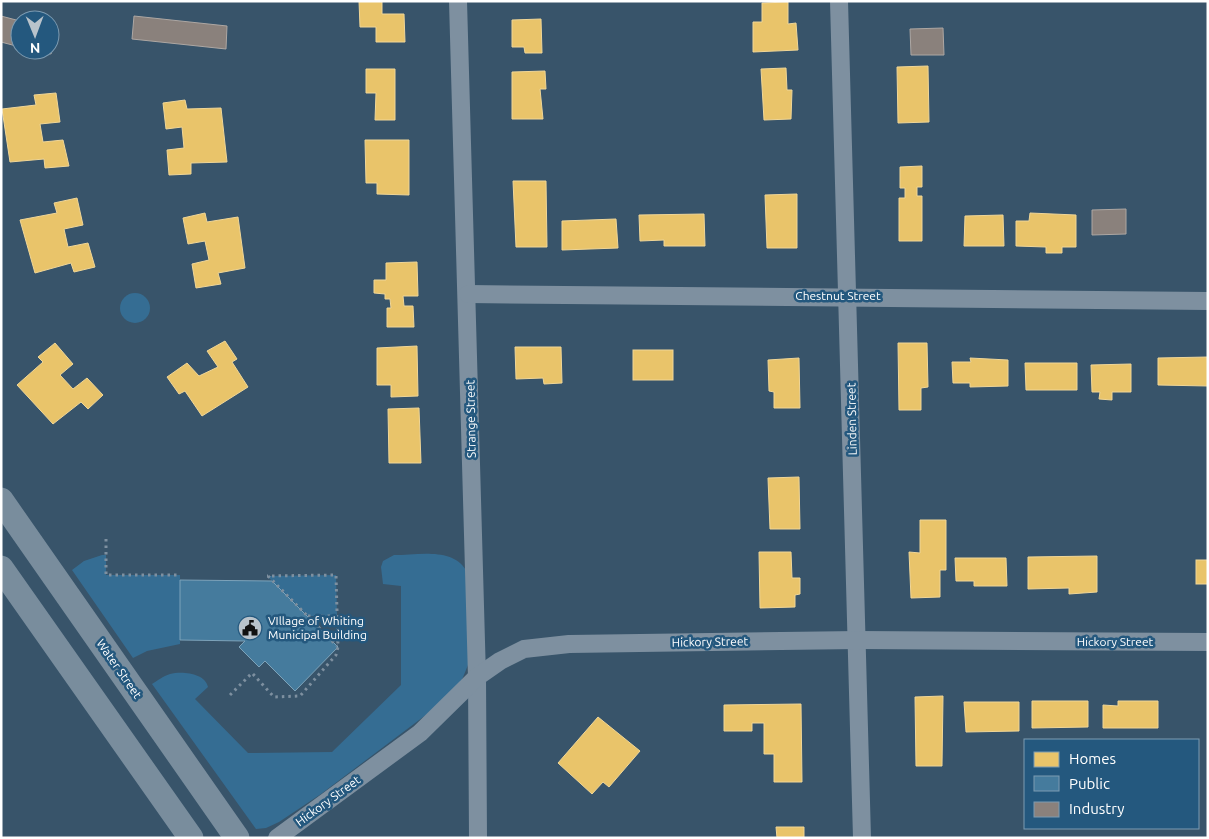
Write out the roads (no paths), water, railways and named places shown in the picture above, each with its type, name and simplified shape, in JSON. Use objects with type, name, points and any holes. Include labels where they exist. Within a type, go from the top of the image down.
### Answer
[{"type":"main road","name":"Water Street","points":[[1,500],[237,838]]},
{"type":"main road","points":[[1,568],[191,838]]},
{"type":"street","name":"Strange Street","points":[[458,1],[468,294],[477,677],[478,838]]},
{"type":"street","name":"Linden Street","points":[[840,1],[862,838]]},
{"type":"street","name":"Chestnut Street","points":[[468,294],[849,296],[1208,301]]},
{"type":"street","name":"Hickory Street","points":[[277,838],[420,733],[477,677],[500,660],[524,649],[569,644],[858,640],[1208,642]]},
{"type":"place","name":"VIllage of Whiting Municipal Building","points":[[250,628]]}]
